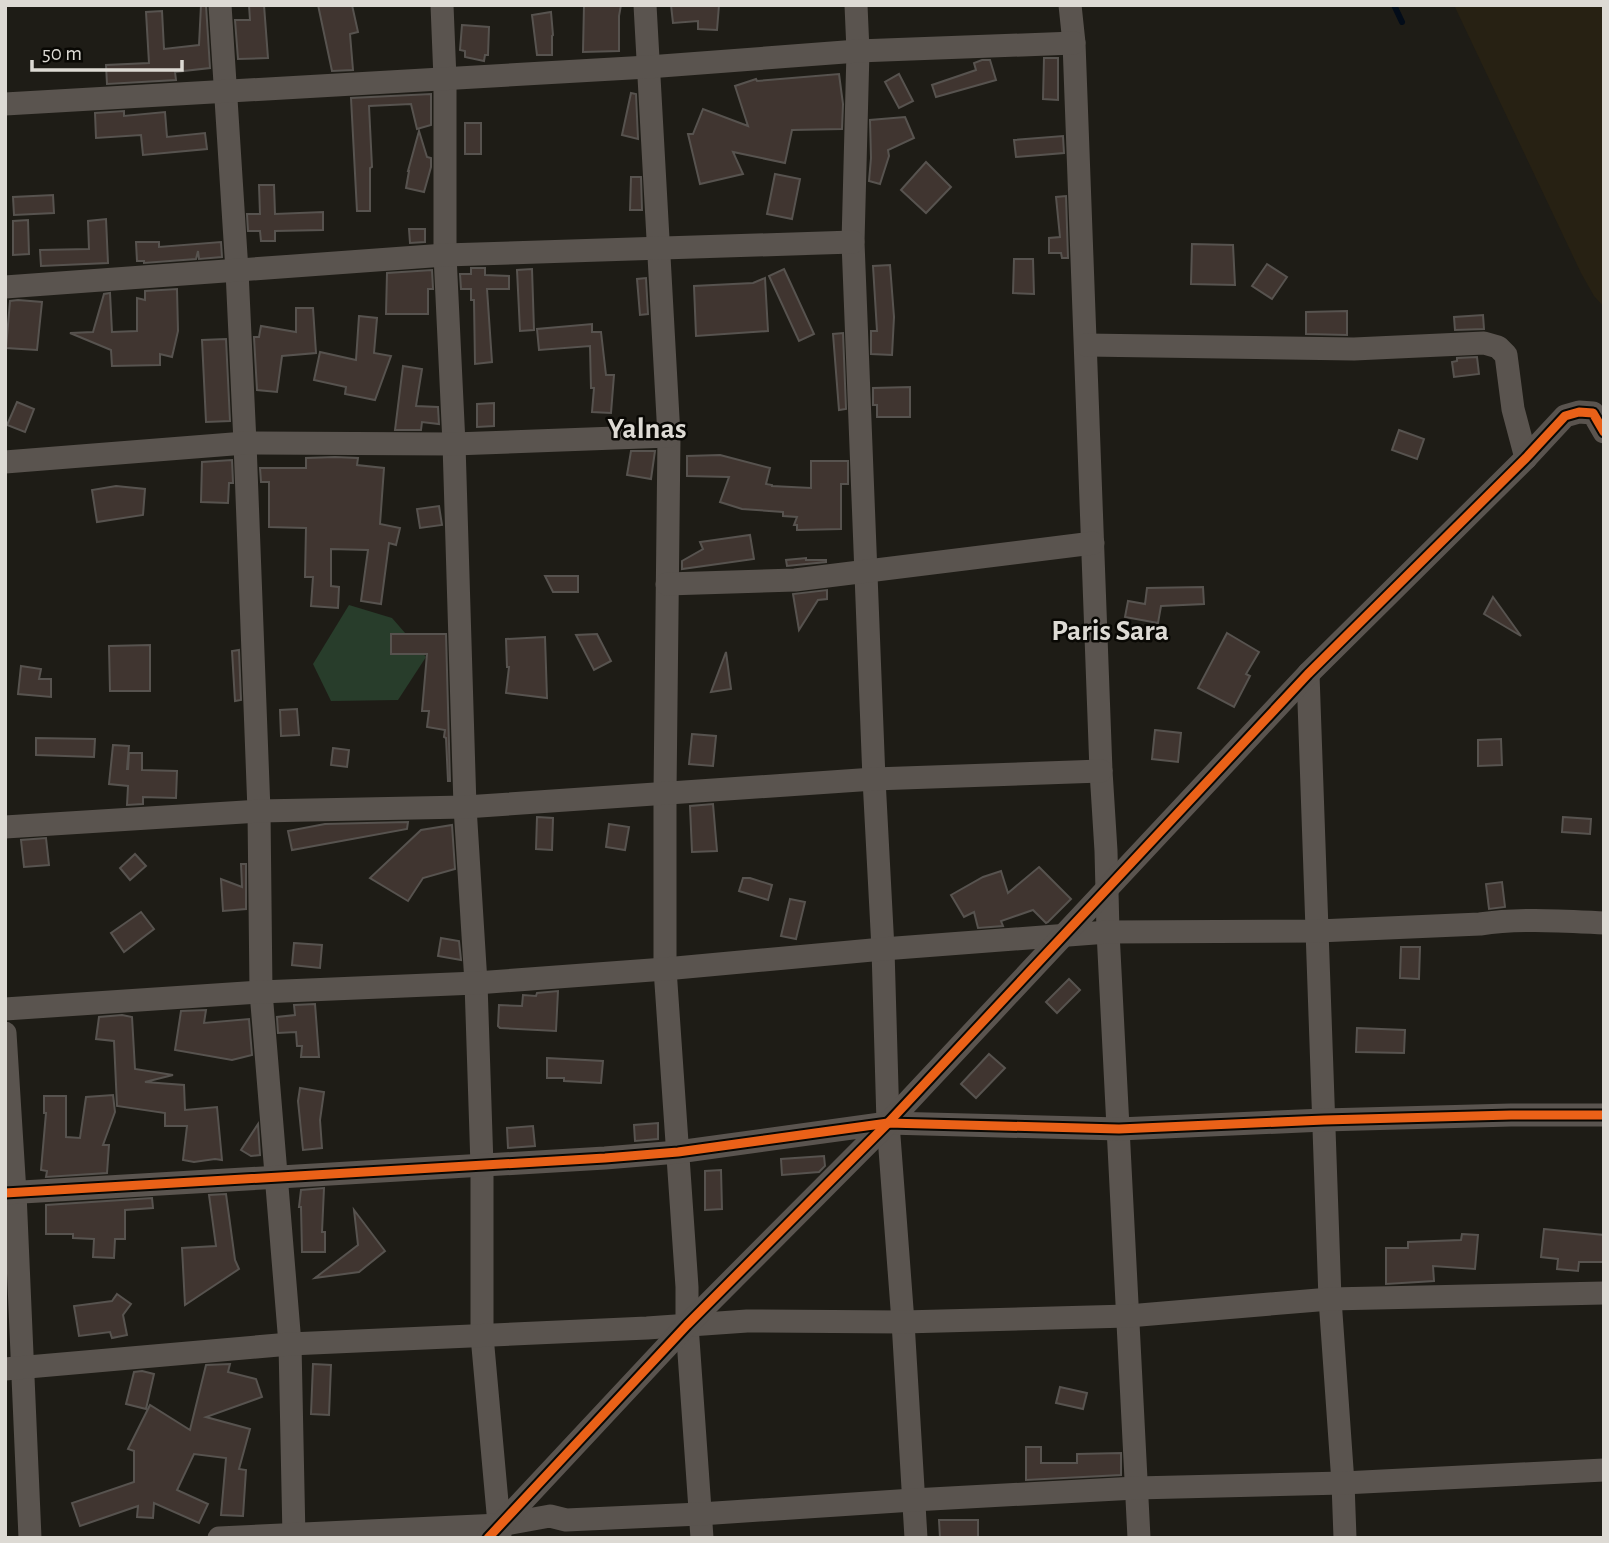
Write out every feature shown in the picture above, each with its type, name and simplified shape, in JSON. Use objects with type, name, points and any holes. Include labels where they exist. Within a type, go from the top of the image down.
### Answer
[{"type":"street","points":[[220,5],[245,443],[259,811],[261,992],[290,1344],[293,1536]]},
{"type":"street","points":[[442,5],[445,79],[445,255],[454,444],[465,807],[476,983],[482,1166],[482,1336],[496,1534]]},
{"type":"street","points":[[645,5],[669,436],[665,969],[702,1538]]},
{"type":"street","points":[[856,5],[858,51],[853,242],[874,779],[888,1124],[916,1538]]},
{"type":"street","points":[[1070,5],[1074,43],[1108,932],[1139,1538]]},
{"type":"street","points":[[5,104],[445,79],[858,51],[1074,43]]},
{"type":"street","points":[[5,287],[445,255],[853,242]]},
{"type":"street","points":[[1086,345],[1354,349],[1484,343],[1498,347],[1506,355],[1513,410],[1525,458]]},
{"type":"street","points":[[496,1534],[687,1325],[888,1124],[1308,674],[1565,416],[1579,412],[1593,413],[1604,432]]},
{"type":"street","points":[[5,462],[245,443],[454,444],[669,436]]},
{"type":"street","points":[[667,584],[795,580],[1093,543]]},
{"type":"street","points":[[1308,674],[1330,1299],[1345,1538]]},
{"type":"street","points":[[5,827],[259,811],[465,807],[874,779],[1101,771]]},
{"type":"street","points":[[5,1009],[261,992],[476,983],[1108,932],[1318,931],[1545,919],[1604,923]]},
{"type":"street","points":[[5,1033],[14,1369],[30,1538]]},
{"type":"street","points":[[10,1193],[678,1152],[888,1124],[1118,1129],[1324,1120],[1604,1115]]},
{"type":"street","points":[[14,1369],[290,1344],[747,1321],[903,1322],[1128,1316],[1330,1299],[1604,1293]]},
{"type":"street","points":[[219,1538],[496,1534],[550,1516],[566,1520],[1136,1488],[1343,1483],[1604,1470]]},
{"type":"shaded area","points":[[1454,5],[1604,5],[1604,307],[1594,296],[1581,273]]},
{"type":"green space","points":[[349,605],[392,618],[426,657],[398,700],[331,701],[313,664]]},
{"type":"building","points":[[201,5],[206,5],[210,68],[175,72],[176,80],[107,84],[106,65],[149,63],[146,12],[162,11],[164,49],[199,45]]},
{"type":"building","points":[[249,5],[264,5],[268,58],[238,59],[235,20],[250,20]]},
{"type":"building","points":[[318,5],[352,5],[358,32],[350,34],[353,70],[332,71]]},
{"type":"building","points":[[584,5],[621,5],[619,51],[583,52]]},
{"type":"building","points":[[671,5],[719,5],[717,30],[698,29],[698,21],[673,23]]},
{"type":"building","points":[[551,12],[552,55],[537,55],[532,15]]},
{"type":"building","points":[[462,25],[489,27],[488,55],[485,55],[484,61],[465,57],[465,51],[460,50]]},
{"type":"building","points":[[1044,58],[1058,58],[1058,100],[1043,99]]},
{"type":"building","points":[[990,60],[996,80],[936,97],[932,85],[976,70],[974,63]]},
{"type":"building","points":[[839,74],[843,104],[842,129],[792,130],[785,163],[733,152],[743,174],[700,184],[688,134],[693,134],[703,109],[748,126],[735,86],[756,79]]},
{"type":"building","points":[[899,74],[913,101],[899,108],[885,82]]},
{"type":"building","points":[[631,93],[636,94],[638,139],[622,135]]},
{"type":"building","points":[[431,94],[431,125],[417,129],[411,104],[369,106],[372,167],[370,211],[357,211],[351,98]]},
{"type":"building","points":[[124,111],[124,116],[165,112],[167,137],[205,133],[207,149],[143,155],[141,135],[96,138],[95,113]]},
{"type":"building","points":[[905,117],[914,138],[888,150],[889,156],[880,184],[869,181],[870,120]]},
{"type":"building","points":[[465,123],[481,123],[481,154],[465,154]]},
{"type":"building","points":[[419,131],[427,157],[431,158],[424,192],[406,188]]},
{"type":"building","points":[[1063,136],[1064,153],[1016,157],[1014,140]]},
{"type":"building","points":[[926,162],[951,187],[926,213],[901,190]]},
{"type":"building","points":[[775,174],[800,179],[792,219],[767,214]]},
{"type":"building","points":[[631,177],[641,177],[642,210],[630,210]]},
{"type":"building","points":[[259,185],[274,185],[275,214],[323,212],[323,230],[275,231],[275,241],[261,241],[260,231],[248,231],[247,214],[260,214]]},
{"type":"building","points":[[53,195],[54,213],[14,215],[13,197]]},
{"type":"building","points":[[1066,196],[1068,258],[1062,258],[1061,253],[1049,253],[1049,238],[1060,237],[1056,197]]},
{"type":"building","points":[[106,219],[108,263],[41,266],[40,250],[89,249],[88,221]]},
{"type":"building","points":[[28,220],[29,254],[13,255],[13,221]]},
{"type":"building","points":[[409,229],[425,229],[425,242],[410,243]]},
{"type":"building","points":[[136,242],[159,242],[159,247],[221,242],[222,257],[199,259],[198,251],[196,259],[144,263],[137,261]]},
{"type":"building","points":[[1192,244],[1233,245],[1235,285],[1191,284]]},
{"type":"building","points":[[1014,259],[1033,259],[1034,294],[1013,293]]},
{"type":"building","points":[[1267,264],[1287,277],[1272,299],[1252,286]]},
{"type":"building","points":[[890,265],[894,317],[892,355],[871,354],[871,331],[877,331],[873,266]]},
{"type":"building","points":[[471,268],[485,268],[485,275],[509,276],[509,289],[487,289],[492,362],[475,364],[474,300],[471,300],[471,289],[461,289],[460,274],[471,274]]},
{"type":"building","points":[[532,269],[534,330],[520,331],[517,270]]},
{"type":"building","points":[[784,269],[814,334],[799,341],[769,276]]},
{"type":"building","points":[[432,270],[433,289],[428,289],[428,314],[386,314],[387,273]]},
{"type":"building","points":[[646,278],[648,314],[640,315],[637,279]]},
{"type":"building","points":[[765,278],[768,331],[696,336],[694,286],[753,283]]},
{"type":"building","points":[[177,289],[178,331],[172,357],[160,354],[160,365],[112,366],[111,350],[70,333],[93,332],[104,294],[110,293],[112,332],[137,331],[137,298],[145,300],[145,291]]},
{"type":"building","points":[[10,301],[42,302],[37,350],[6,348]]},
{"type":"building","points":[[296,308],[313,308],[316,353],[282,356],[277,392],[257,390],[254,337],[259,337],[261,326],[296,332]]},
{"type":"building","points":[[1347,311],[1347,335],[1306,334],[1306,312]]},
{"type":"building","points":[[1483,315],[1484,329],[1455,330],[1454,317]]},
{"type":"building","points":[[359,316],[377,318],[374,353],[391,356],[375,400],[345,394],[346,387],[314,380],[320,352],[356,360]]},
{"type":"building","points":[[592,324],[592,332],[601,332],[606,375],[614,375],[611,413],[592,412],[594,388],[591,388],[590,346],[539,350],[537,329]]},
{"type":"building","points":[[843,333],[846,409],[839,410],[833,334]]},
{"type":"building","points":[[226,339],[230,421],[206,422],[202,340]]},
{"type":"building","points":[[1477,357],[1479,374],[1454,377],[1452,362],[1457,361],[1457,358]]},
{"type":"building","points":[[403,366],[422,369],[416,406],[438,407],[439,424],[422,422],[421,430],[395,430]]},
{"type":"building","points":[[910,387],[910,417],[877,417],[877,405],[873,405],[873,388]]},
{"type":"building","points":[[17,402],[34,409],[25,432],[7,425]]},
{"type":"building","points":[[494,403],[494,426],[477,427],[477,404]]},
{"type":"building","points":[[1399,430],[1424,439],[1417,459],[1392,450]]},
{"type":"building","points":[[631,451],[655,451],[651,479],[627,475]]},
{"type":"building","points":[[720,455],[770,468],[766,484],[811,488],[811,461],[848,461],[848,484],[841,484],[841,529],[797,530],[797,525],[794,525],[797,517],[783,516],[783,512],[742,509],[720,502],[729,477],[687,476],[687,456]]},
{"type":"building","points":[[306,458],[358,458],[357,465],[384,468],[380,524],[400,528],[396,545],[389,543],[381,604],[361,601],[368,550],[331,549],[331,586],[339,587],[338,608],[311,606],[313,577],[305,577],[306,528],[269,527],[269,482],[261,482],[260,468],[306,468]]},
{"type":"building","points":[[232,460],[233,483],[229,483],[228,503],[201,502],[202,462]]},
{"type":"building","points":[[116,486],[145,489],[143,515],[97,522],[92,490]]},
{"type":"building","points":[[439,506],[442,525],[420,528],[417,509]]},
{"type":"building","points":[[750,535],[754,559],[682,569],[682,561],[703,549],[700,542]]},
{"type":"building","points":[[806,558],[826,562],[787,566],[786,560]]},
{"type":"building","points":[[545,576],[578,576],[578,592],[553,592]]},
{"type":"building","points":[[1203,587],[1204,604],[1161,606],[1158,623],[1125,617],[1128,601],[1145,604],[1147,588]]},
{"type":"building","points":[[827,590],[827,599],[818,600],[799,630],[793,594]]},
{"type":"building","points":[[1493,597],[1521,636],[1484,614]]},
{"type":"building","points":[[1227,633],[1259,652],[1246,674],[1250,676],[1234,707],[1198,688]]},
{"type":"building","points":[[391,634],[446,634],[450,781],[445,730],[427,727],[429,711],[422,711],[427,654],[391,654]]},
{"type":"building","points":[[597,634],[611,661],[594,670],[576,635]]},
{"type":"building","points":[[545,637],[547,698],[506,693],[509,667],[506,639]]},
{"type":"building","points":[[150,645],[150,691],[110,691],[109,646]]},
{"type":"building","points":[[239,650],[241,700],[235,701],[232,651]]},
{"type":"building","points":[[726,652],[731,689],[711,692]]},
{"type":"building","points":[[21,666],[41,669],[39,679],[51,679],[51,697],[18,694]]},
{"type":"building","points":[[297,709],[299,735],[281,736],[280,710]]},
{"type":"building","points":[[1155,730],[1181,733],[1178,762],[1152,759]]},
{"type":"building","points":[[692,734],[716,736],[713,766],[689,764]]},
{"type":"building","points":[[36,738],[95,739],[94,757],[36,755]]},
{"type":"building","points":[[1501,739],[1502,765],[1478,766],[1478,740]]},
{"type":"building","points":[[113,745],[129,746],[127,769],[129,753],[142,753],[142,770],[177,771],[176,798],[143,797],[143,804],[127,805],[128,786],[109,784]]},
{"type":"building","points":[[333,748],[349,750],[347,767],[331,765]]},
{"type":"building","points":[[713,804],[717,851],[692,852],[690,806]]},
{"type":"building","points":[[537,817],[553,818],[552,850],[536,849]]},
{"type":"building","points":[[1563,817],[1591,819],[1590,834],[1562,832]]},
{"type":"building","points":[[408,822],[407,829],[292,850],[288,831],[325,824]]},
{"type":"building","points":[[609,824],[629,827],[625,850],[606,847]]},
{"type":"building","points":[[452,825],[455,869],[423,878],[408,901],[370,878],[421,830]]},
{"type":"building","points":[[46,838],[49,865],[24,867],[21,840]]},
{"type":"building","points":[[135,854],[146,866],[130,880],[120,868]]},
{"type":"building","points":[[241,864],[246,864],[246,909],[223,911],[221,879],[242,887]]},
{"type":"building","points":[[1039,867],[1071,899],[1046,923],[1033,910],[1001,921],[1003,926],[978,928],[974,912],[964,917],[951,895],[983,877],[1001,871],[1008,893]]},
{"type":"building","points":[[743,878],[772,885],[768,900],[739,891]]},
{"type":"building","points":[[1502,882],[1505,907],[1489,909],[1486,884]]},
{"type":"building","points":[[790,899],[805,902],[796,939],[781,936]]},
{"type":"building","points":[[141,912],[154,929],[124,952],[111,933]]},
{"type":"building","points":[[441,938],[459,941],[461,960],[438,956]]},
{"type":"building","points":[[294,943],[322,945],[320,968],[292,965]]},
{"type":"building","points":[[1401,947],[1420,947],[1419,979],[1400,978]]},
{"type":"building","points":[[1069,979],[1080,990],[1057,1013],[1046,1002]]},
{"type":"building","points":[[558,991],[556,1031],[498,1026],[499,1005],[522,1006],[523,995],[536,996],[537,993]]},
{"type":"building","points":[[315,1004],[319,1057],[301,1057],[302,1046],[297,1046],[296,1032],[278,1033],[277,1017],[295,1015],[294,1005]]},
{"type":"building","points":[[206,1010],[204,1023],[249,1019],[252,1055],[232,1060],[175,1050],[181,1011]]},
{"type":"building","points":[[99,1017],[132,1017],[135,1069],[173,1075],[145,1082],[184,1085],[185,1110],[217,1107],[222,1160],[183,1160],[187,1126],[165,1126],[165,1113],[117,1106],[114,1041],[96,1039]]},
{"type":"building","points":[[1357,1028],[1405,1030],[1404,1053],[1356,1052]]},
{"type":"building","points":[[989,1054],[1005,1068],[976,1098],[961,1084]]},
{"type":"building","points":[[547,1058],[603,1061],[601,1083],[547,1078]]},
{"type":"building","points":[[300,1088],[324,1092],[320,1120],[322,1148],[303,1150],[298,1101]]},
{"type":"building","points":[[113,1095],[115,1112],[103,1145],[109,1145],[107,1173],[46,1177],[47,1171],[41,1170],[46,1113],[44,1096],[66,1096],[66,1137],[80,1138],[86,1097]]},
{"type":"building","points":[[658,1123],[658,1139],[635,1141],[634,1125]]},
{"type":"building","points":[[258,1124],[260,1155],[251,1156],[241,1150]]},
{"type":"building","points":[[533,1126],[535,1146],[508,1148],[507,1128]]},
{"type":"building","points":[[824,1156],[825,1166],[819,1172],[782,1175],[781,1159]]},
{"type":"building","points":[[721,1170],[722,1209],[705,1210],[705,1171]]},
{"type":"building","points":[[324,1188],[322,1232],[325,1232],[325,1252],[302,1252],[299,1207],[301,1190]]},
{"type":"building","points":[[226,1194],[235,1260],[239,1269],[185,1305],[182,1248],[216,1246],[209,1195]]},
{"type":"building","points":[[152,1198],[153,1208],[125,1210],[125,1239],[115,1239],[114,1258],[93,1257],[94,1239],[73,1238],[73,1234],[46,1234],[46,1205]]},
{"type":"building","points":[[354,1210],[385,1251],[359,1272],[315,1278],[358,1245]]},
{"type":"building","points":[[1544,1229],[1604,1235],[1604,1262],[1579,1262],[1578,1271],[1557,1269],[1558,1259],[1541,1257]]},
{"type":"building","points":[[1462,1234],[1478,1235],[1475,1269],[1433,1266],[1434,1281],[1386,1284],[1386,1248],[1408,1248],[1408,1242],[1461,1240]]},
{"type":"building","points":[[117,1294],[131,1304],[123,1315],[127,1335],[112,1338],[110,1332],[79,1336],[74,1306],[112,1301]]},
{"type":"building","points":[[230,1364],[228,1372],[256,1379],[262,1397],[206,1417],[250,1429],[239,1469],[246,1470],[243,1516],[221,1515],[226,1458],[194,1454],[177,1490],[208,1504],[199,1523],[154,1503],[153,1518],[137,1517],[138,1506],[80,1526],[72,1503],[134,1482],[134,1451],[128,1449],[150,1405],[190,1430],[206,1365]]},
{"type":"building","points":[[313,1364],[331,1365],[329,1415],[311,1414]]},
{"type":"building","points":[[134,1372],[154,1374],[146,1409],[126,1404]]},
{"type":"building","points":[[1060,1387],[1087,1393],[1083,1409],[1056,1403]]},
{"type":"building","points":[[1026,1447],[1041,1447],[1041,1463],[1077,1463],[1077,1454],[1121,1453],[1121,1475],[1026,1480]]},
{"type":"building","points":[[939,1520],[978,1520],[978,1538],[940,1538]]},
{"type":"waterway","points":[[1394,5],[1402,22]]},
{"type":"cycle path","points":[[488,1538],[687,1325],[888,1123],[1308,674],[1565,416],[1579,412],[1593,413],[1604,432]]},
{"type":"cycle path","points":[[5,1193],[605,1158],[678,1152],[888,1123],[1119,1129],[1324,1120],[1604,1115]]},
{"type":"district","name":"Yalnas","points":[[647,428]]},
{"type":"district","name":"Paris Sara","points":[[1110,630]]}]
